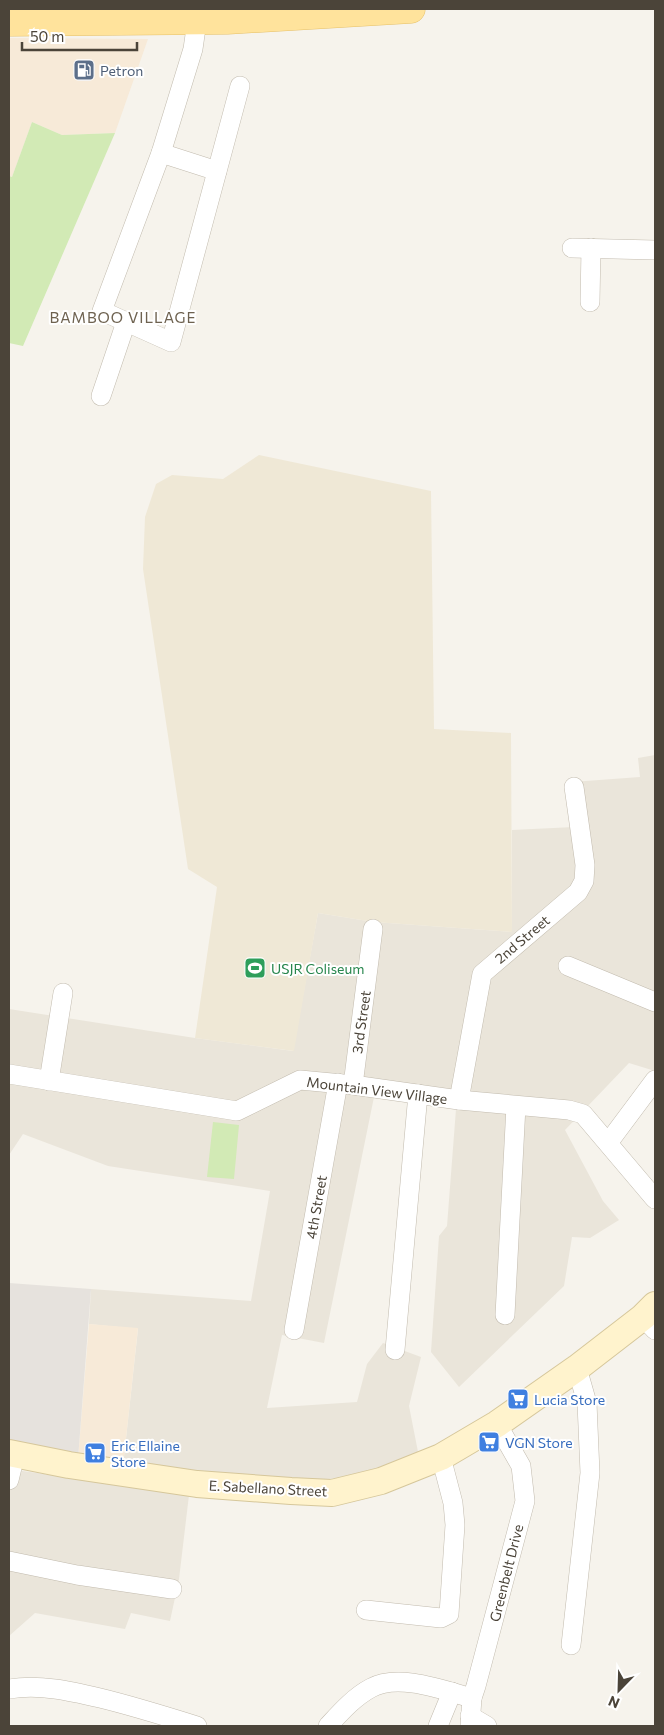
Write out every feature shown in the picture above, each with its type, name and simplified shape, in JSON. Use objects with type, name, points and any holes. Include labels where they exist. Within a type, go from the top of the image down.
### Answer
[{"type":"main road","points":[[9,22],[197,21],[411,9]]},
{"type":"street","points":[[197,21],[193,49],[160,153],[102,311],[171,342],[240,86]]},
{"type":"street","points":[[160,153],[217,171]]},
{"type":"street","points":[[590,302],[581,248],[655,250]]},
{"type":"street","points":[[101,396],[126,322]]},
{"type":"street","name":"2nd Street","points":[[459,1100],[482,974],[578,892],[584,881],[585,865],[574,787]]},
{"type":"street","name":"3rd Street","points":[[345,1084],[373,929]]},
{"type":"street","points":[[568,966],[655,1002]]},
{"type":"street","points":[[49,1080],[64,993]]},
{"type":"street","name":"Mountain View Village","points":[[9,1074],[237,1111],[300,1080],[345,1084],[459,1100],[569,1110],[582,1114],[655,1199]]},
{"type":"street","points":[[608,1143],[655,1080]]},
{"type":"street","name":"4th Street","points":[[294,1330],[345,1084]]},
{"type":"street","points":[[395,1350],[418,1094]]},
{"type":"street","points":[[506,1315],[516,1106]]},
{"type":"street","name":"E. Sabellano Street","points":[[12,1454],[69,1465],[197,1484],[332,1493],[381,1481],[441,1457],[497,1424],[651,1317]]},
{"type":"street","points":[[571,1645],[590,1473],[587,1403],[577,1368]]},
{"type":"street","name":"Greenbelt Drive","points":[[470,1713],[525,1501],[521,1466],[497,1424]]},
{"type":"street","points":[[9,1480],[12,1454]]},
{"type":"street","points":[[366,1610],[441,1618],[449,1614],[455,1526],[453,1503],[441,1457]]},
{"type":"street","points":[[9,1561],[77,1575],[172,1588]]},
{"type":"street","points":[[328,1726],[347,1706],[371,1688],[398,1681],[452,1692],[470,1713],[488,1726]]},
{"type":"street","points":[[9,1690],[22,1687],[63,1689],[142,1708],[197,1726]]},
{"type":"street","points":[[438,1726],[452,1692]]},
{"type":"shaded area","points":[[9,38],[148,39],[115,133],[62,135],[32,122],[12,177],[9,176]]},
{"type":"shaded area","points":[[259,455],[431,491],[434,729],[511,733],[512,932],[374,922],[318,913],[294,1051],[195,1038],[217,887],[188,869],[143,569],[145,517],[156,484],[172,475],[223,479]]},
{"type":"shaded area","points":[[655,755],[655,1071],[629,1063],[565,1130],[603,1201],[619,1220],[590,1238],[572,1237],[564,1286],[459,1387],[431,1352],[439,1236],[447,1226],[456,1109],[374,1097],[324,1343],[282,1335],[267,1408],[357,1402],[367,1364],[383,1343],[421,1357],[409,1406],[419,1457],[344,1478],[289,1481],[123,1466],[138,1329],[89,1324],[91,1289],[251,1301],[270,1191],[108,1166],[23,1134],[9,1155],[9,1009],[293,1051],[318,913],[374,922],[512,932],[512,830],[574,827],[572,782],[640,777],[638,758]]},
{"type":"shaded area","points":[[9,1283],[91,1289],[78,1459],[9,1445]]},
{"type":"shaded area","points":[[89,1324],[138,1328],[123,1466],[78,1459]]},
{"type":"shaded area","points":[[9,1469],[189,1495],[179,1579],[170,1621],[131,1613],[125,1629],[35,1613],[9,1636]]},
{"type":"green space","points":[[32,122],[62,135],[115,133],[23,346],[9,343],[9,176],[12,177]]},
{"type":"green space","points":[[213,1122],[239,1125],[234,1179],[207,1177]]},
{"type":"place","name":"Petron","points":[[84,70]]},
{"type":"place","name":"USJR Coliseum","points":[[255,968]]},
{"type":"place","name":"Lucia Store","points":[[518,1399]]},
{"type":"place","name":"VGN Store","points":[[489,1442]]},
{"type":"place","name":"Eric Ellaine Store","points":[[95,1453]]},
{"type":"district","name":"BAMBOO VILLAGE","points":[[123,317]]}]
